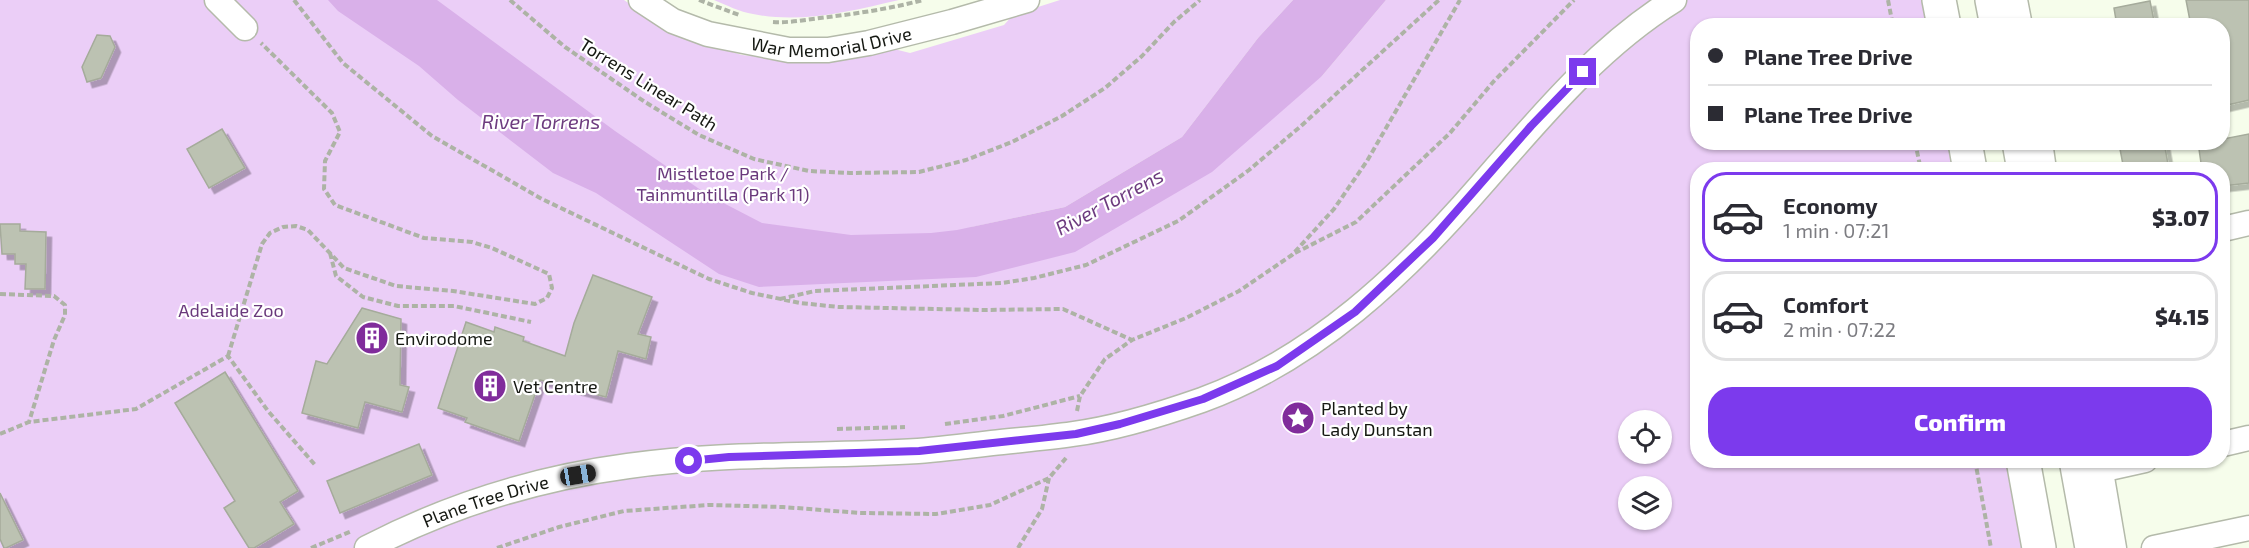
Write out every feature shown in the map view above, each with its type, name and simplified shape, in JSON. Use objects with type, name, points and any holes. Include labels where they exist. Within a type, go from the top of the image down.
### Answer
[{"type":"highway","points":[[1939,0],[1942,18]]},
{"type":"highway","points":[[1992,0],[1995,18]]},
{"type":"highway","points":[[2024,468],[2039,548]]},
{"type":"highway","points":[[2092,468],[2092,548]]},
{"type":"street","points":[[217,0],[245,28]]},
{"type":"street","name":"War Memorial Drive","points":[[641,0],[673,21],[708,34],[789,50],[828,50],[869,43],[1027,0]]},
{"type":"street","name":"Plane Tree Drive","points":[[367,548],[478,501],[537,484],[629,466],[729,457],[919,451],[1076,434],[1120,424],[1203,399],[1277,366],[1355,312],[1433,238],[1531,126],[1583,72],[1674,0]]},
{"type":"street","points":[[2015,0],[2018,18]]},
{"type":"street","points":[[2230,228],[2249,223]]},
{"type":"street","points":[[2230,442],[2249,438]]},
{"type":"street","points":[[2093,468],[2114,548]]},
{"type":"street","points":[[2154,548],[2249,528]]},
{"type":"path","points":[[294,0],[343,63],[432,136],[542,199],[709,279],[779,299],[839,307],[1063,309],[1132,340]]},
{"type":"path","name":"Torrens Linear Path","points":[[510,0],[565,47],[645,102],[699,135],[754,159],[809,171],[850,173],[919,172],[966,160],[1012,142],[1062,116],[1106,88],[1142,56],[1174,21],[1200,0]]},
{"type":"path","points":[[699,0],[742,16]]},
{"type":"path","points":[[762,21],[784,23],[898,7],[923,0]]},
{"type":"path","points":[[779,299],[815,291],[1002,283],[1034,278],[1086,265],[1178,221],[1249,170],[1301,126],[1439,0]]},
{"type":"path","points":[[1292,255],[1334,209],[1367,161],[1460,0]]},
{"type":"path","points":[[497,548],[559,527],[624,511],[709,505],[783,507],[860,513],[936,514],[990,505],[1049,478],[1072,450],[1080,396],[1105,359],[1132,340],[1186,318],[1239,291],[1292,255],[1356,222],[1450,133],[1494,81],[1574,0]]},
{"type":"path","points":[[1888,0],[1891,18]]},
{"type":"path","points":[[0,434],[28,422],[136,409],[228,356],[262,244],[270,233],[283,227],[296,226],[308,230],[344,268],[396,286],[453,291],[535,304],[547,298],[552,288],[549,274],[492,248],[472,242],[424,238],[336,205],[324,189],[325,161],[340,132],[332,113],[245,28]]},
{"type":"path","points":[[330,253],[336,276],[363,297],[398,306],[454,306],[531,322]]},
{"type":"path","points":[[0,294],[54,296],[65,305],[64,315],[28,422]]},
{"type":"path","points":[[228,356],[268,411],[316,466]]},
{"type":"path","points":[[1976,468],[1991,548]]},
{"type":"path","points":[[1018,548],[1042,509],[1049,478]]},
{"type":"green space","points":[[0,0],[624,0],[706,44],[742,55],[789,60],[894,49],[910,53],[1004,25],[1013,15],[1060,0],[1293,0],[1258,38],[1182,137],[1065,207],[972,227],[976,276],[1322,76],[1386,0],[1926,0],[1930,18],[1690,18],[1690,150],[1954,150],[1957,162],[1690,162],[1690,468],[2012,468],[2027,548],[0,548]]},
{"type":"green space","points":[[714,0],[899,0],[826,15],[789,18],[748,13]]},
{"type":"water","name":"River Torrens","points":[[328,0],[437,0],[615,131],[708,195],[762,223],[851,235],[957,230],[1065,207],[1182,137],[1258,38],[1293,0],[1386,0],[1322,76],[1212,172],[1075,252],[976,277],[759,287],[719,274],[596,193],[553,173],[458,100],[419,66],[338,11]]},
{"type":"building","points":[[2186,0],[2249,0],[2249,100],[2230,104],[2230,18],[2189,18]]},
{"type":"building","points":[[2150,1],[2153,18],[2116,18],[2114,8]]},
{"type":"building","points":[[97,35],[110,36],[115,47],[101,78],[87,82],[82,67]]},
{"type":"building","points":[[222,129],[245,168],[209,188],[187,149]]},
{"type":"building","points":[[2249,134],[2249,183],[2230,185],[2230,162],[2201,162],[2199,150],[2230,150],[2230,138]]},
{"type":"building","points":[[2120,150],[2165,150],[2168,162],[2122,162]]},
{"type":"building","points":[[0,224],[20,224],[20,231],[46,232],[45,289],[25,289],[26,264],[15,264],[15,254],[2,254]]},
{"type":"building","points":[[593,275],[652,297],[638,334],[651,337],[646,359],[618,351],[606,397],[540,380],[519,441],[465,422],[467,418],[438,408],[466,322],[494,332],[495,327],[524,337],[523,341],[565,356],[574,323]]},
{"type":"building","points":[[362,308],[401,319],[400,385],[409,387],[402,412],[365,402],[358,428],[302,413],[316,361],[327,364]]},
{"type":"building","points":[[225,372],[298,491],[280,502],[294,524],[254,548],[249,548],[224,508],[235,501],[175,403]]},
{"type":"building","points":[[419,444],[432,475],[340,513],[327,481]]},
{"type":"building","points":[[0,493],[23,540],[6,548],[0,539]]},
{"type":"place","name":"Envirodome","points":[[372,338]]},
{"type":"place","name":"Vet Centre","points":[[490,386]]},
{"type":"place","name":"Planted by Lady Dunstan","points":[[1298,418]]},
{"type":"route","points":[[689,461],[729,457],[919,451],[1076,434],[1120,424],[1203,399],[1277,366],[1355,312],[1433,238],[1531,126],[1583,72]]},
{"type":"park label","name":"Mistletoe Park / Tainmuntilla (Park 11)","points":[[723,183]]},
{"type":"park label","name":"Adelaide Zoo","points":[[231,310]]}]
